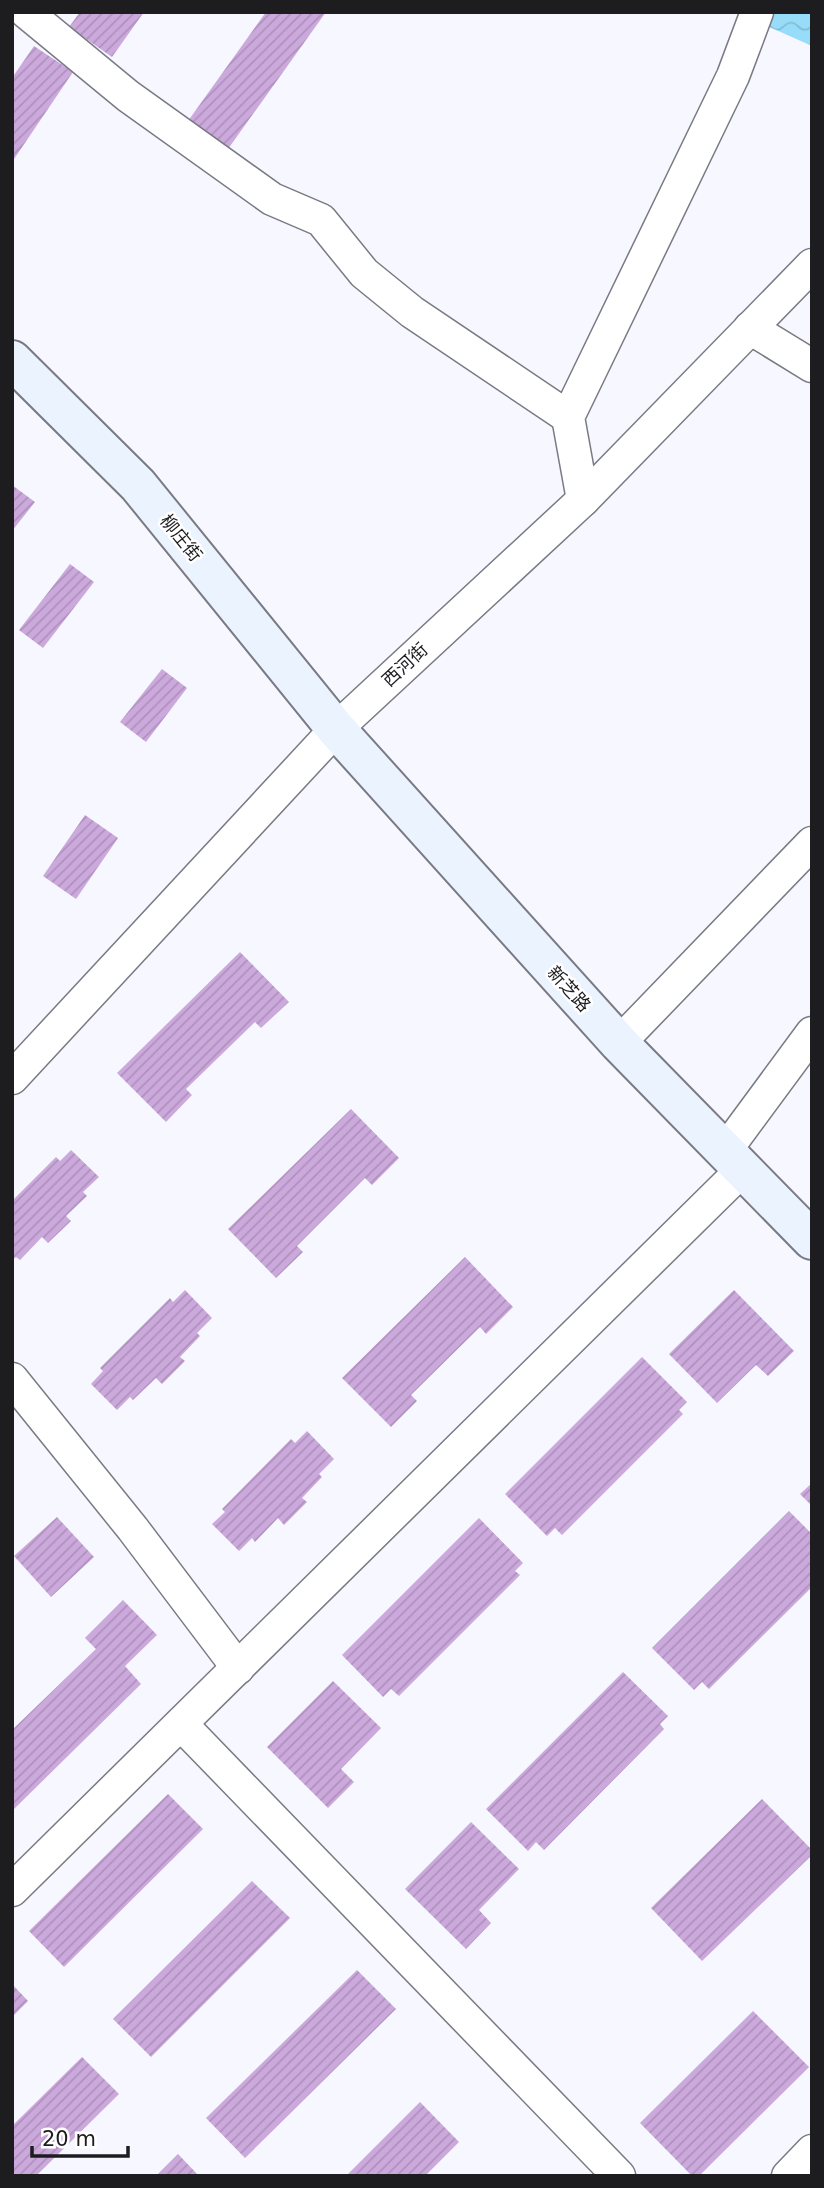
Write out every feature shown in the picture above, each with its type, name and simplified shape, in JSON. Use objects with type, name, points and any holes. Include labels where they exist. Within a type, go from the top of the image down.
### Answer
[{"type":"main road","name":"柳庄街","points":[[12,360],[138,485],[336,729]]},
{"type":"main road","name":"新芝路","points":[[336,729],[618,1043],[812,1240]]},
{"type":"street","points":[[26,12],[128,96],[261,191],[321,220],[364,273],[412,312],[568,417]]},
{"type":"street","points":[[583,500],[568,417],[733,76],[757,12]]},
{"type":"street","name":"西河街","points":[[12,1078],[336,729],[583,500],[812,265]]},
{"type":"street","points":[[750,328],[812,366]]},
{"type":"street","points":[[618,1043],[812,843]]},
{"type":"street","points":[[12,1890],[238,1668],[734,1160],[812,1033]]},
{"type":"street","points":[[12,1379],[117,1508],[238,1668]]},
{"type":"street","points":[[181,1724],[620,2176]]},
{"type":"street","points":[[788,2176],[812,2151]]},
{"type":"water","points":[[736,12],[812,12],[812,46]]},
{"type":"building","points":[[80,12],[144,12],[112,57],[69,27]]},
{"type":"building","points":[[266,12],[326,12],[228,149],[188,121]]},
{"type":"building","points":[[34,46],[73,72],[12,162],[12,78]]},
{"type":"building","points":[[12,485],[35,502],[12,531]]},
{"type":"building","points":[[70,564],[94,582],[43,648],[19,630]]},
{"type":"building","points":[[162,669],[187,688],[146,742],[120,722]]},
{"type":"building","points":[[85,815],[118,838],[76,899],[43,876]]},
{"type":"building","points":[[240,952],[289,1002],[261,1028],[255,1022],[186,1089],[192,1095],[166,1122],[117,1073]]},
{"type":"building","points":[[351,1109],[399,1158],[372,1185],[365,1178],[297,1246],[303,1252],[276,1278],[228,1229]]},
{"type":"building","points":[[71,1150],[99,1177],[83,1192],[87,1196],[66,1216],[71,1221],[48,1243],[42,1237],[20,1260],[16,1257],[12,1260],[12,1201],[56,1157],[60,1161]]},
{"type":"building","points":[[465,1257],[513,1307],[486,1334],[480,1327],[411,1395],[417,1401],[391,1427],[342,1378]]},
{"type":"building","points":[[185,1290],[212,1318],[197,1333],[200,1336],[180,1357],[185,1361],[162,1384],[156,1378],[133,1400],[130,1397],[117,1410],[91,1384],[103,1371],[100,1368],[170,1298],[173,1302]]},
{"type":"building","points":[[734,1290],[794,1351],[768,1376],[756,1365],[717,1403],[669,1354]]},
{"type":"building","points":[[642,1357],[687,1402],[679,1410],[683,1414],[562,1535],[555,1528],[547,1536],[505,1494]]},
{"type":"building","points":[[307,1431],[334,1459],[319,1474],[322,1477],[302,1498],[307,1502],[284,1525],[278,1518],[255,1542],[252,1538],[239,1551],[212,1524],[225,1512],[222,1509],[291,1439],[295,1443]]},
{"type":"building","points":[[812,1483],[812,1506],[800,1494]]},
{"type":"building","points":[[789,1511],[812,1534],[812,1587],[709,1689],[702,1682],[694,1690],[652,1648]]},
{"type":"building","points":[[57,1517],[94,1557],[51,1597],[14,1556]]},
{"type":"building","points":[[479,1518],[523,1563],[515,1571],[520,1575],[399,1696],[391,1689],[383,1697],[342,1655]]},
{"type":"building","points":[[123,1600],[157,1635],[125,1666],[141,1684],[12,1811],[12,1730],[96,1649],[85,1638]]},
{"type":"building","points":[[623,1672],[668,1716],[660,1724],[664,1729],[544,1850],[536,1842],[528,1851],[486,1809]]},
{"type":"building","points":[[333,1681],[381,1728],[341,1769],[354,1782],[328,1808],[267,1747]]},
{"type":"building","points":[[168,1794],[203,1829],[64,1967],[29,1931]]},
{"type":"building","points":[[762,1799],[812,1850],[812,1855],[702,1961],[651,1908]]},
{"type":"building","points":[[471,1822],[519,1869],[479,1910],[491,1923],[466,1949],[405,1889]]},
{"type":"building","points":[[252,1881],[290,1918],[151,2057],[113,2019]]},
{"type":"building","points":[[357,1970],[396,2009],[245,2158],[206,2118]]},
{"type":"building","points":[[12,1984],[28,2001],[12,2017]]},
{"type":"building","points":[[753,2011],[809,2067],[699,2176],[692,2176],[640,2123]]},
{"type":"building","points":[[82,2057],[119,2094],[36,2176],[12,2176],[12,2126]]},
{"type":"building","points":[[420,2102],[459,2142],[425,2176],[346,2176]]},
{"type":"building","points":[[178,2154],[199,2176],[156,2176]]}]
